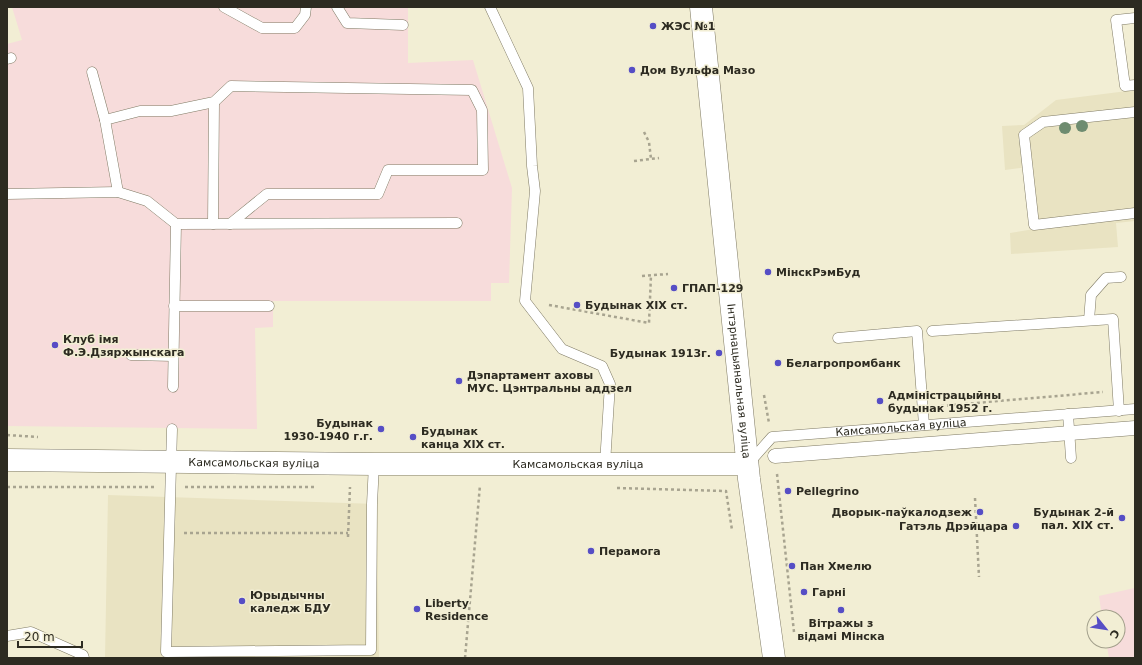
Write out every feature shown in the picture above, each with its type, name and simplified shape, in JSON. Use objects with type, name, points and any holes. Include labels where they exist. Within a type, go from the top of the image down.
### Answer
[{"type":"main road","name":"Інтэрнацыянальная вуліца","points":[[701,7],[747,464],[774,658]]},
{"type":"main road","name":"Камсамольская вуліца","points":[[7,460],[374,464],[747,464]]},
{"type":"street","name":"Камсамольская вуліца","points":[[775,456],[1135,428]]},
{"type":"lane","points":[[224,7],[262,28],[295,28],[305,15],[306,7]]},
{"type":"lane","points":[[337,7],[347,23],[403,25]]},
{"type":"lane","points":[[490,7],[528,88],[532,166],[536,191],[525,301],[562,349],[602,366],[610,384],[605,464]]},
{"type":"lane","points":[[1135,18],[1116,20],[1125,86],[1135,85]]},
{"type":"lane","points":[[92,72],[105,120],[118,192]]},
{"type":"lane","points":[[105,120],[140,111],[171,111],[214,102],[231,86],[472,90],[482,110],[483,170],[388,170],[378,194],[267,194],[230,224]]},
{"type":"lane","points":[[213,224],[214,102]]},
{"type":"lane","points":[[1135,112],[1043,122],[1024,135],[1034,225],[1135,212]]},
{"type":"lane","points":[[7,194],[118,192],[147,201],[176,224],[457,223]]},
{"type":"lane","points":[[173,387],[176,224]]},
{"type":"lane","points":[[1089,320],[1091,295],[1106,278],[1121,276]]},
{"type":"lane","points":[[174,306],[269,306]]},
{"type":"lane","points":[[932,331],[1113,319],[1119,411]]},
{"type":"lane","points":[[838,338],[917,331],[924,426]]},
{"type":"lane","points":[[130,355],[173,356]]},
{"type":"lane","name":"Камсамольская вуліца","points":[[772,437],[1135,409]]},
{"type":"lane","points":[[1068,414],[1071,458]]},
{"type":"lane","points":[[172,429],[166,652],[371,650],[372,504],[374,464]]},
{"type":"lane","points":[[747,464],[772,437]]},
{"type":"lane","points":[[7,636],[32,632],[83,655],[84,658]]},
{"type":"path","points":[[644,132],[649,142],[650,159]]},
{"type":"path","points":[[634,161],[659,158]]},
{"type":"path","points":[[642,276],[668,274]]},
{"type":"path","points":[[525,301],[649,323],[651,275]]},
{"type":"path","points":[[923,408],[1117,391]]},
{"type":"path","points":[[769,421],[772,437]]},
{"type":"path","points":[[7,435],[46,437]]},
{"type":"path","points":[[775,456],[795,635]]},
{"type":"path","points":[[465,658],[480,483]]},
{"type":"path","points":[[7,487],[171,487]]},
{"type":"path","points":[[348,537],[350,487]]},
{"type":"path","points":[[975,498],[979,577]]},
{"type":"path","points":[[184,533],[348,533]]},
{"type":"shaded area","points":[[12,7],[408,7],[408,63],[473,60],[512,188],[509,283],[491,283],[491,301],[273,301],[273,327],[255,328],[257,429],[7,426],[7,44],[22,40]]},
{"type":"shaded area","points":[[1135,90],[1135,221],[1116,223],[1118,247],[1011,254],[1010,233],[1034,229],[1028,167],[1005,170],[1002,126],[1024,125],[1056,100]]},
{"type":"shaded area","name":"Юрыдычны каледж БДУ","points":[[108,495],[377,504],[379,658],[105,658]]},
{"type":"shaded area","points":[[1135,588],[1135,658],[1109,658],[1107,649],[1126,649],[1126,609],[1101,609],[1099,596]]},
{"type":"place","name":"ЖЭС №1","points":[[653,26]]},
{"type":"place","name":"Дом Вульфа Мазо","points":[[632,70]]},
{"type":"place","name":"МінскРэмБуд","points":[[768,272]]},
{"type":"place","name":"ГПАП-129","points":[[674,288]]},
{"type":"place","name":"Будынак XIX ст.","points":[[577,305]]},
{"type":"place","name":"Клуб імя Ф.Э.Дзяржынскага","points":[[55,345]]},
{"type":"place","name":"Будынак 1913г.","points":[[719,353]]},
{"type":"place","name":"Белагропромбанк","points":[[778,363]]},
{"type":"place","name":"Дэпартамент аховы МУС. Цэнтральны аддзел","points":[[459,381]]},
{"type":"place","name":"Адміністрацыйны будынак 1952 г.","points":[[880,401]]},
{"type":"place","name":"Будынак 1930-1940 г.г.","points":[[381,429]]},
{"type":"place","name":"Будынак канца ХІХ ст.","points":[[413,437]]},
{"type":"place","name":"Pellegrino","points":[[788,491]]},
{"type":"place","name":"Дворык-паўкалодзеж","points":[[980,512]]},
{"type":"place","name":"Будынак 2-й пал. ХІХ ст.","points":[[1122,518]]},
{"type":"place","name":"Гатэль Дрэйцара","points":[[1016,526]]},
{"type":"place","name":"Перамога","points":[[591,551]]},
{"type":"place","name":"Пан Хмелю","points":[[792,566]]},
{"type":"place","name":"Гарні","points":[[804,592]]},
{"type":"place","name":"Юрыдычны каледж БДУ","points":[[242,601]]},
{"type":"place","name":"Liberty Residence","points":[[417,609]]},
{"type":"place","name":"Вітражы з відамі Мінска","points":[[841,610]]}]
